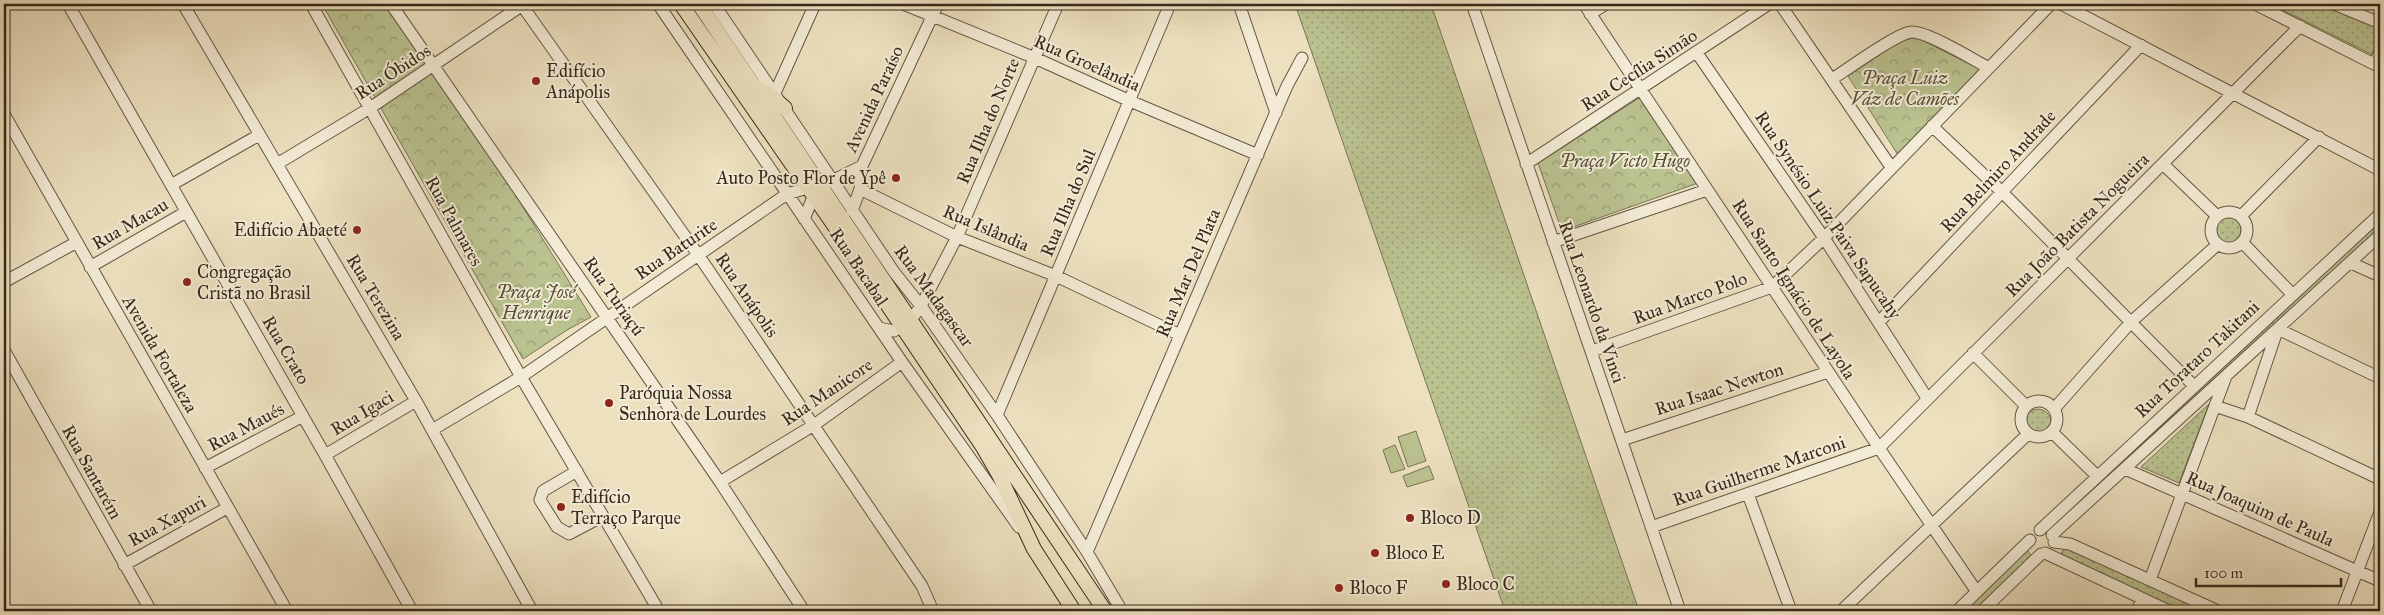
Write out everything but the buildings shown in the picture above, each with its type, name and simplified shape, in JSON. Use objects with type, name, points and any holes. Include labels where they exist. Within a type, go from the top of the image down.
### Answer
[{"type":"main road","points":[[681,4],[818,187]]},
{"type":"main road","points":[[699,4],[818,187],[999,475],[1034,548],[1074,611]]},
{"type":"main road","points":[[751,84],[770,95],[785,108]]},
{"type":"main road","points":[[905,324],[1105,611]]},
{"type":"street","name":"Rua Crato","points":[[68,4],[412,611]]},
{"type":"street","name":"Rua Terezina","points":[[183,4],[416,400],[532,611]]},
{"type":"street","name":"Rua Palmares","points":[[311,4],[521,376],[659,611]]},
{"type":"street","name":"Rua Turiaçú","points":[[391,4],[720,482],[804,611]]},
{"type":"street","name":"Rua Óbidos","points":[[277,164],[370,108],[522,4]]},
{"type":"street","name":"Rua Anápolis","points":[[522,4],[699,256],[814,425],[922,586],[933,611]]},
{"type":"street","name":"Rua Bacabal","points":[[658,4],[902,362],[1034,548]]},
{"type":"street","name":"Rua Madagascar","points":[[714,4],[785,108],[818,187],[852,211],[903,284],[921,306],[997,415],[1088,552],[1122,611]]},
{"type":"street","points":[[775,93],[815,4]]},
{"type":"street","name":"Rua Groelândia","points":[[903,4],[1034,58],[1258,155]]},
{"type":"street","name":"Avenida Paraíso","points":[[852,211],[860,189],[862,166],[938,4]]},
{"type":"street","name":"Rua Ilha do Norte","points":[[905,324],[921,306],[957,237],[1058,4]]},
{"type":"street","name":"Rua Ilha do Sul","points":[[997,415],[1170,4]]},
{"type":"street","points":[[1240,4],[1276,113]]},
{"type":"street","name":"Rua Leonardo da Vinci","points":[[1472,4],[1680,611]]},
{"type":"street","points":[[1587,9],[1606,4]]},
{"type":"street","name":"Rua Cecília Simão","points":[[1526,164],[1770,4]]},
{"type":"street","points":[[1780,4],[1891,167]]},
{"type":"street","points":[[1772,287],[1824,238],[2051,4]]},
{"type":"street","points":[[2061,4],[2380,170]]},
{"type":"street","points":[[2255,4],[2377,66],[2380,50]]},
{"type":"street","points":[[2334,4],[2380,23]]},
{"type":"street","name":"Rua Santo Ignácio de Layola","points":[[1587,9],[1828,372],[1977,592]]},
{"type":"street","name":"Rua João Batista Nogueira","points":[[1879,448],[2300,26]]},
{"type":"street","points":[[1832,79],[1893,40],[1910,32],[1922,34],[1989,68]]},
{"type":"street","name":"Rua Belmiro Andrade","points":[[1880,322],[2141,45]]},
{"type":"street","name":"Rua Synésio Luiz Paiva Sapucahy","points":[[1698,53],[1880,322],[1927,398]]},
{"type":"street","name":"Rua Mar Del Plata","points":[[1088,552],[1276,113],[1302,58]]},
{"type":"street","name":"Avenida Fortaleza","points":[[4,114],[287,611]]},
{"type":"street","points":[[1932,126],[2002,192],[2194,386]]},
{"type":"street","points":[[171,185],[260,135]]},
{"type":"street","points":[[2241,216],[2319,137]]},
{"type":"street","points":[[2164,164],[2217,216]]},
{"type":"street","name":"Rua Baturite","points":[[432,430],[521,376],[606,316],[699,256],[787,194],[818,187],[862,166]]},
{"type":"street","points":[[804,219],[818,187]]},
{"type":"street","name":"Rua Islândia","points":[[860,189],[957,237],[1056,276],[1180,336]]},
{"type":"street","points":[[1553,242],[1708,190]]},
{"type":"street","name":"Rua Macau","points":[[90,267],[186,212]]},
{"type":"street","points":[[2228,212],[2241,216],[2247,228],[2242,242],[2229,248],[2217,245],[2210,233],[2211,226],[2217,216],[2228,212]]},
{"type":"street","name":"Rua Torataro Takitani","points":[[2040,530],[2270,314],[2380,214]]},
{"type":"street","points":[[1982,611],[2043,554],[2052,548],[2053,539],[2125,469],[2380,236]]},
{"type":"street","points":[[4,282],[77,242]]},
{"type":"street","points":[[2242,242],[2292,294]]},
{"type":"street","points":[[2054,409],[2131,322],[2217,245]]},
{"type":"street","points":[[2351,263],[2380,276]]},
{"type":"street","name":"Rua Marco Polo","points":[[1592,351],[1772,287]]},
{"type":"street","points":[[2270,314],[2278,329],[2380,378]]},
{"type":"street","points":[[879,328],[894,331],[905,324]]},
{"type":"street","points":[[2248,417],[2278,329]]},
{"type":"street","name":"Rua Santarém","points":[[4,350],[151,611]]},
{"type":"street","points":[[1973,353],[2026,406]]},
{"type":"street","name":"Rua Manicore","points":[[720,482],[814,425],[902,362]]},
{"type":"street","name":"Rua Isaac Newton","points":[[1622,440],[1828,372]]},
{"type":"street","points":[[2150,580],[2216,406],[2225,377]]},
{"type":"street","name":"Rua Igaci","points":[[325,455],[416,400]]},
{"type":"street","points":[[2038,401],[2050,404],[2054,409],[2057,423],[2052,432],[2039,438],[2028,434],[2021,422],[2021,415],[2026,406],[2038,401]]},
{"type":"street","points":[[2216,406],[2248,417],[2380,479]]},
{"type":"street","name":"Rua Maués","points":[[205,468],[303,416]]},
{"type":"street","points":[[2052,432],[2097,476]]},
{"type":"street","points":[[1841,611],[2028,434]]},
{"type":"street","name":"Rua Guilherme Marconi","points":[[1651,526],[1879,448]]},
{"type":"street","name":"Rua Joaquim de Paula","points":[[2125,469],[2380,581]]},
{"type":"street","points":[[577,471],[544,491],[540,500],[557,527],[569,534],[603,516]]},
{"type":"street","points":[[1748,494],[1791,611]]},
{"type":"street","name":"Rua Xapuri","points":[[124,565],[227,508]]},
{"type":"street","points":[[2342,611],[2380,512]]},
{"type":"street","points":[[1957,611],[2040,530],[2047,531],[2053,539],[2070,544],[2218,611]]},
{"type":"street","points":[[2030,540],[2034,550],[2169,611]]},
{"type":"street","points":[[2137,611],[2142,599]]},
{"type":"green space","name":"Praça José Henrique","points":[[322,4],[385,4],[518,199],[591,317],[567,330],[523,359]]},
{"type":"green space","points":[[1295,4],[1431,4],[1639,611],[1505,611]]},
{"type":"green space","points":[[2271,4],[2324,4],[2380,27],[2380,44],[2375,56]]},
{"type":"green space","name":"Praça Luiz Váz de Camões","points":[[1916,37],[1981,70],[1898,155],[1848,76],[1899,42]]},
{"type":"green space","name":"Praça Victo Hugo","points":[[1639,98],[1698,183],[1562,231],[1538,163]]},
{"type":"green space","points":[[2228,217],[2237,221],[2241,230],[2237,239],[2228,243],[2219,239],[2215,230],[2219,221]]},
{"type":"green space","points":[[2380,219],[2380,231],[2059,524],[2056,522]]},
{"type":"green space","points":[[2209,404],[2179,483],[2141,467]]},
{"type":"green space","points":[[2038,409],[2047,413],[2051,422],[2047,431],[2038,435],[2029,431],[2025,422],[2029,413]]},
{"type":"green space","points":[[1416,431],[1426,461],[1408,467],[1398,437]]},
{"type":"green space","points":[[1395,445],[1405,469],[1391,473],[1383,450]]},
{"type":"green space","points":[[1429,466],[1434,479],[1407,487],[1403,476]]},
{"type":"green space","points":[[2064,549],[2075,550],[2207,611],[2180,611],[2066,560],[2060,555]]},
{"type":"green space","points":[[2027,550],[2033,558],[1978,611],[1963,611]]},
{"type":"place","name":"Edifício Anápolis","points":[[536,81]]},
{"type":"place","name":"Auto Posto Flor de Ypê","points":[[896,178]]},
{"type":"place","name":"Edifício Abaeté","points":[[357,230]]},
{"type":"place","name":"Congregação Cristã no Brasil","points":[[187,282]]},
{"type":"place","name":"Paróquia Nossa Senhora de Lourdes","points":[[609,403]]},
{"type":"place","name":"Edifício Terraço Parque","points":[[561,507]]},
{"type":"place","name":"Bloco D","points":[[1410,518]]},
{"type":"place","name":"Bloco E","points":[[1375,553]]},
{"type":"place","name":"Bloco C","points":[[1446,584]]},
{"type":"place","name":"Bloco F","points":[[1339,588]]}]
